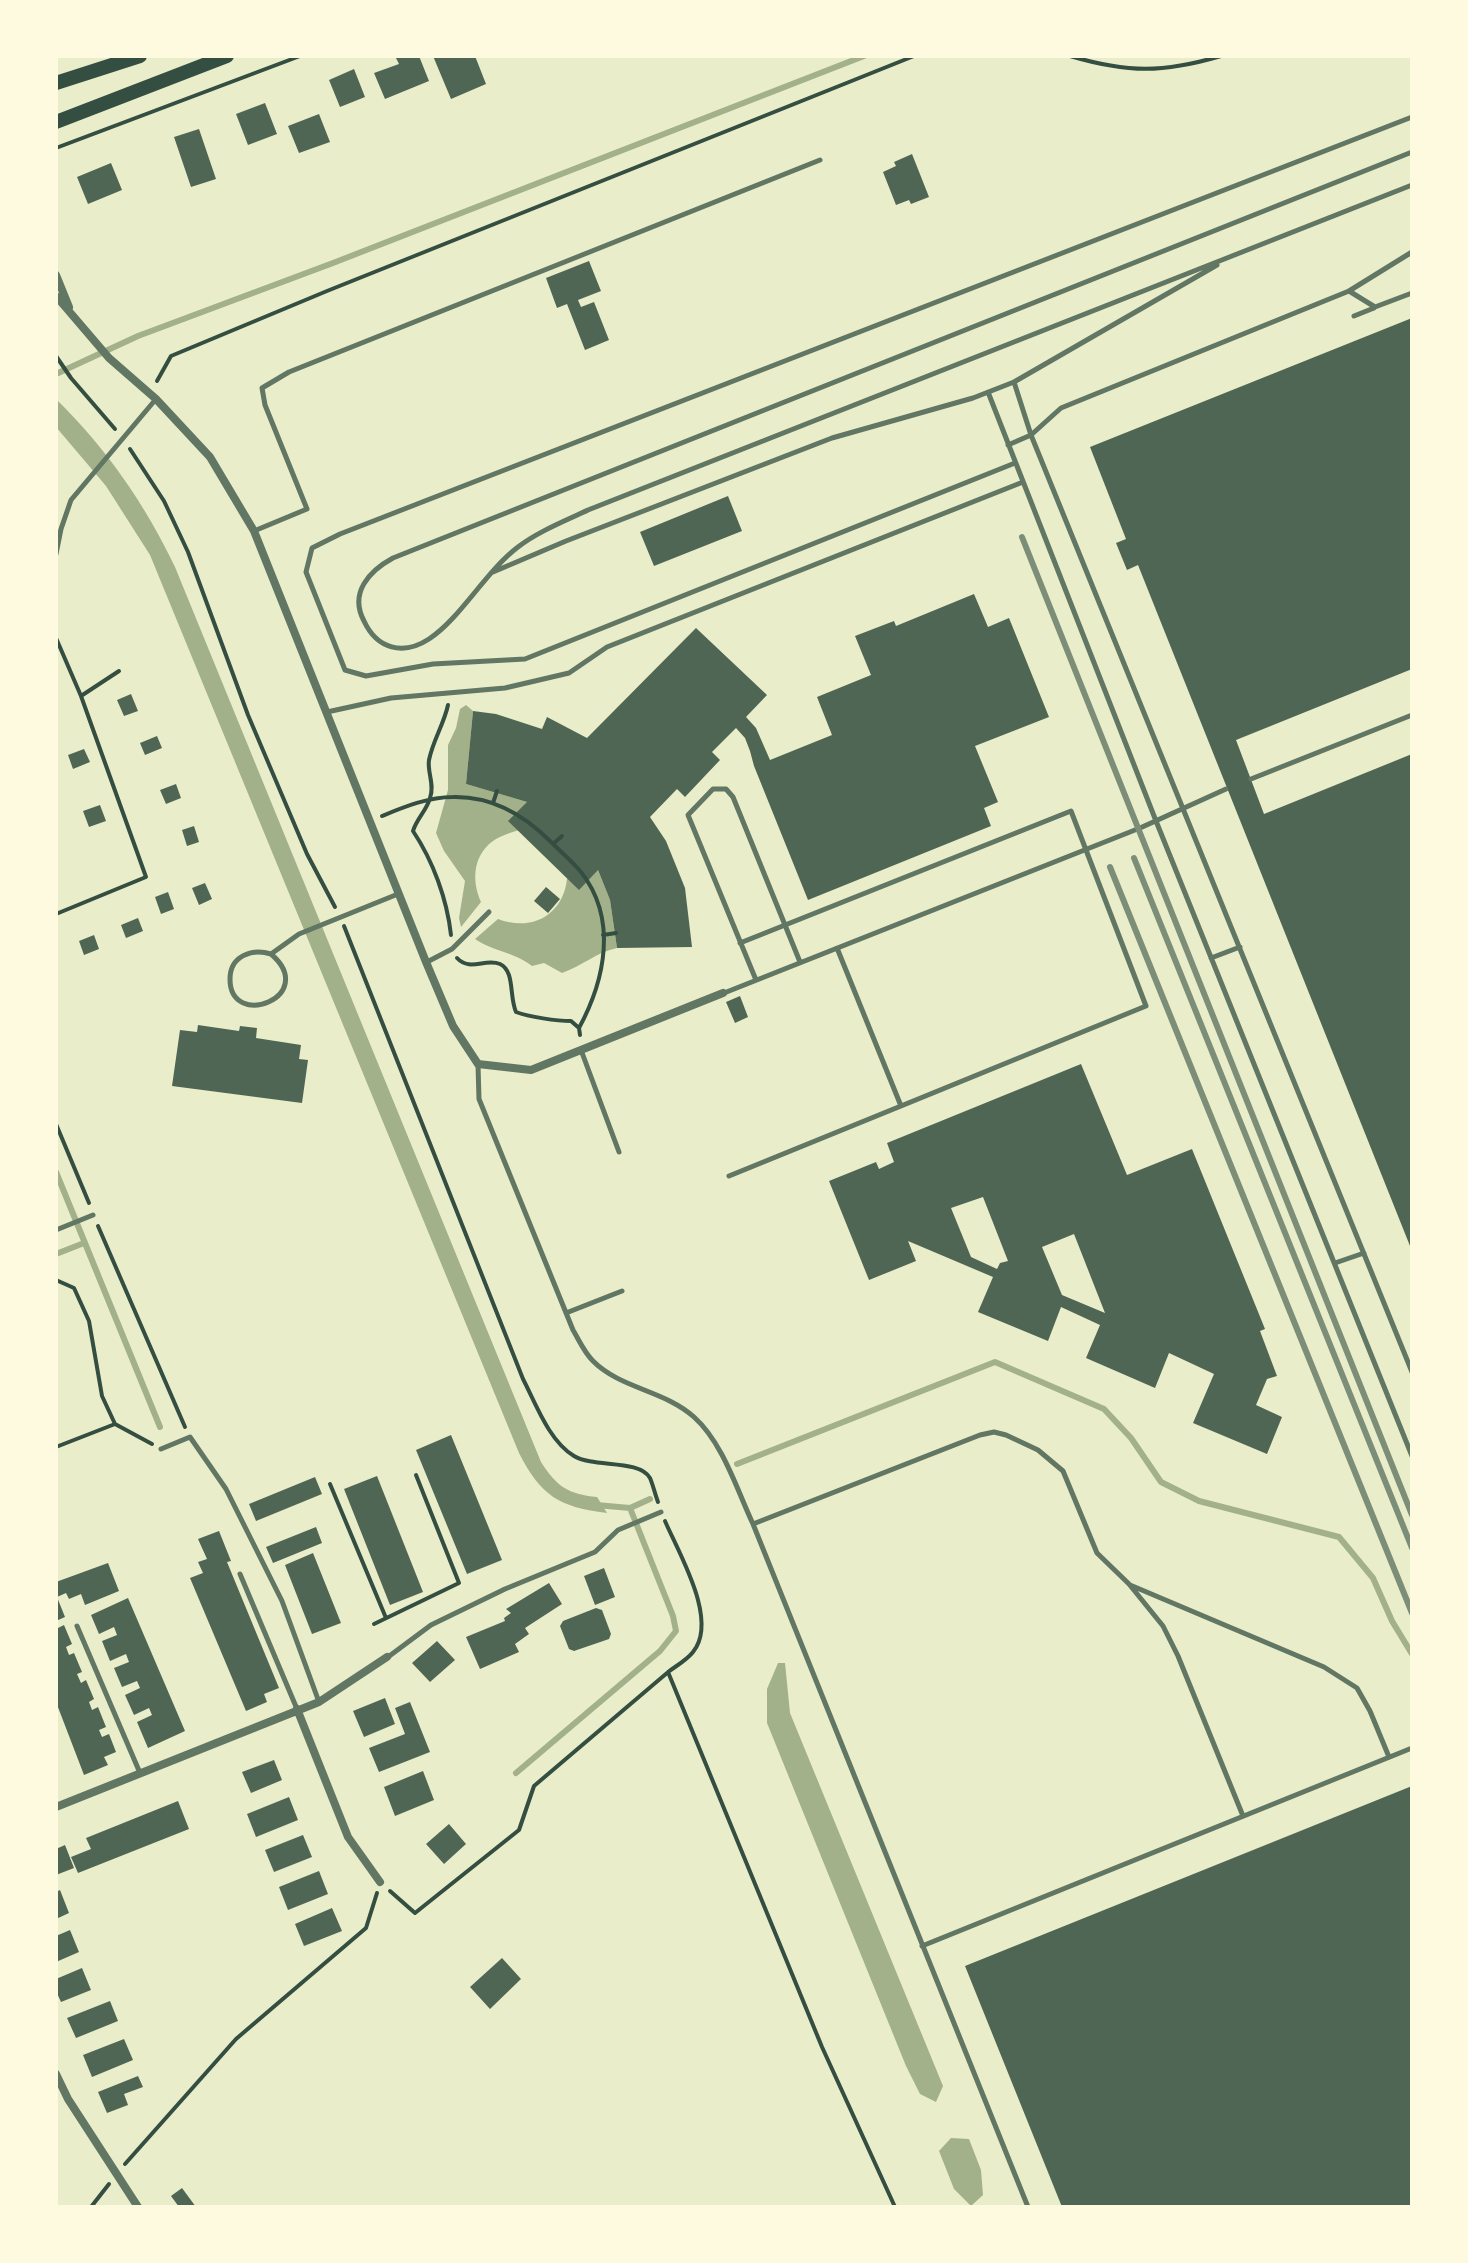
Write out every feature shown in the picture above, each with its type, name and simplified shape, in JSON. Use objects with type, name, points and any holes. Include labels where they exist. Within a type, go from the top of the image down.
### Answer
[{"type":"main road","points":[[56,83],[140,56]]},
{"type":"main road","points":[[56,122],[227,56]]},
{"type":"street","points":[[56,275],[73,319]]},
{"type":"street","points":[[56,296],[94,343],[156,399],[210,457],[254,531],[426,962],[453,1026],[478,1064],[531,1070],[723,993]]},
{"type":"street","points":[[56,1807],[319,1702],[387,1657]]},
{"type":"street","points":[[297,1709],[348,1837],[380,1882]]},
{"type":"street","points":[[56,2074],[68,2099],[138,2207]]},
{"type":"lane","points":[[1015,463],[525,659],[433,664],[366,676],[345,670],[306,572],[312,548],[340,534],[1412,117]]},
{"type":"lane","points":[[1412,152],[393,558],[375,568],[362,584],[359,601],[362,619],[376,641],[389,647],[402,648],[429,639],[488,574],[519,546],[548,528],[1412,185]]},
{"type":"lane","points":[[254,531],[307,509],[265,405],[262,388],[289,372],[820,160]]},
{"type":"lane","points":[[1008,445],[1031,435],[1061,408],[1349,291],[1412,252]]},
{"type":"lane","points":[[488,574],[832,438],[1014,382],[1233,255]]},
{"type":"lane","points":[[1349,291],[1375,307]]},
{"type":"lane","points":[[1354,316],[1412,293]]},
{"type":"lane","points":[[1014,382],[1031,435],[1412,1372]]},
{"type":"lane","points":[[988,392],[1156,821],[1412,1456]]},
{"type":"lane","points":[[56,554],[71,500],[156,399]]},
{"type":"lane","points":[[326,713],[391,698],[505,688],[569,673],[607,647],[1023,482]]},
{"type":"lane","points":[[1251,779],[1412,715]]},
{"type":"lane","points":[[756,980],[688,815],[713,789],[726,789],[733,797],[800,962]]},
{"type":"lane","points":[[723,993],[1156,821],[1226,789]]},
{"type":"lane","points":[[729,1176],[1146,1006],[1071,811],[740,943]]},
{"type":"lane","points":[[271,954],[283,967],[284,986],[266,1005],[248,1004],[234,993],[230,985],[232,967],[244,954],[253,951],[271,954],[299,934],[398,894]]},
{"type":"lane","points":[[426,962],[452,949],[489,912]]},
{"type":"lane","points":[[1211,958],[1240,947]]},
{"type":"lane","points":[[837,948],[901,1106]]},
{"type":"lane","points":[[581,1050],[619,1152]]},
{"type":"lane","points":[[478,1064],[479,1099],[566,1313],[587,1354],[615,1378],[669,1399],[696,1418],[718,1449],[753,1524],[1028,2207]]},
{"type":"lane","points":[[56,1230],[93,1215]]},
{"type":"lane","points":[[1335,1263],[1364,1253]]},
{"type":"lane","points":[[566,1313],[622,1291]]},
{"type":"lane","points":[[753,1524],[965,1439],[994,1432],[1038,1450],[1063,1471],[1097,1553],[1129,1584],[1163,1626],[1243,1816]]},
{"type":"lane","points":[[161,1449],[190,1437],[226,1489],[282,1601],[319,1702]]},
{"type":"lane","points":[[387,1657],[431,1625],[505,1589],[595,1552],[618,1530],[659,1512]]},
{"type":"lane","points":[[240,1574],[297,1709]]},
{"type":"lane","points":[[1129,1584],[1324,1667],[1357,1688],[1389,1757]]},
{"type":"lane","points":[[77,1626],[140,1773]]},
{"type":"lane","points":[[922,1946],[1412,1748]]},
{"type":"path","points":[[56,148],[300,56]]},
{"type":"path","points":[[156,399],[157,377],[171,356],[914,56]]},
{"type":"path","points":[[1070,56],[1134,70],[1189,66],[1221,56]]},
{"type":"path","points":[[56,357],[122,438],[164,501],[188,552],[248,715],[307,854],[341,918],[523,1379],[559,1442],[574,1456],[595,1464],[637,1467],[649,1475],[659,1512],[704,1619],[701,1638],[693,1652],[534,1786],[519,1830],[415,1913],[380,1882],[366,1928],[236,2039],[116,2174],[91,2207]]},
{"type":"path","points":[[56,638],[81,696],[146,877],[56,914]]},
{"type":"path","points":[[81,696],[119,671]]},
{"type":"path","points":[[451,691],[428,765],[432,787],[430,800],[417,817],[413,831],[423,846],[447,905],[452,949],[460,962],[471,966],[490,961],[504,965],[511,975],[511,1001],[516,1012],[527,1016],[542,1015],[555,1021],[571,1021],[579,1028]]},
{"type":"path","points":[[493,803],[497,791]]},
{"type":"path","points":[[370,821],[441,798],[468,798],[493,803],[532,824],[581,872],[596,903],[603,935],[601,977],[593,1002],[579,1028],[581,1050]]},
{"type":"path","points":[[553,844],[562,836]]},
{"type":"path","points":[[603,935],[616,933]]},
{"type":"path","points":[[56,1124],[190,1437]]},
{"type":"path","points":[[56,1280],[74,1288],[89,1321],[102,1396],[115,1424],[161,1449]]},
{"type":"path","points":[[56,1447],[115,1424]]},
{"type":"path","points":[[374,1624],[459,1583],[416,1475]]},
{"type":"path","points":[[330,1484],[386,1618]]},
{"type":"path","points":[[668,1672],[822,2047],[895,2207]]},
{"type":"shaded area","points":[[56,399],[123,478],[151,521],[175,567],[541,1462],[564,1488],[597,1497],[607,1513],[576,1507],[553,1497],[535,1480],[519,1453],[150,555],[106,486],[56,427]]},
{"type":"shaded area","points":[[466,705],[473,711],[466,784],[527,802],[532,824],[496,839],[483,852],[475,876],[481,902],[461,927],[459,918],[465,881],[444,851],[436,833],[448,790],[448,745],[460,709]]},
{"type":"shaded area","points":[[598,870],[610,900],[617,948],[562,973],[544,963],[532,966],[475,939],[498,919],[523,923],[544,917],[559,902],[567,879],[581,872]]},
{"type":"shaded area","points":[[778,1663],[785,1663],[790,1713],[943,2086],[936,2102],[920,2094],[906,2066],[767,1723],[767,1689]]},
{"type":"shaded area","points":[[951,2138],[969,2139],[981,2170],[983,2195],[971,2206],[954,2189],[939,2151]]},
{"type":"building","points":[[395,56],[419,56],[429,81],[385,99],[374,73],[399,64]]},
{"type":"building","points":[[433,56],[475,56],[486,84],[451,99]]},
{"type":"building","points":[[354,69],[365,97],[340,107],[329,80]]},
{"type":"building","points":[[265,103],[277,134],[248,145],[236,114]]},
{"type":"building","points":[[319,114],[330,142],[299,153],[288,126]]},
{"type":"building","points":[[199,129],[216,179],[191,187],[174,137]]},
{"type":"building","points":[[912,154],[929,197],[911,204],[909,200],[896,205],[883,172],[896,166],[894,162]]},
{"type":"building","points":[[111,163],[122,190],[88,204],[77,177]]},
{"type":"building","points":[[589,261],[601,291],[578,300],[581,307],[594,302],[609,340],[585,350],[567,304],[557,308],[546,278]]},
{"type":"building","points":[[1412,318],[1412,669],[1236,740],[1264,814],[1412,754],[1412,1251],[1138,565],[1127,570],[1116,543],[1126,539],[1090,447]]},
{"type":"building","points":[[728,496],[742,531],[654,566],[640,532]]},
{"type":"building","points":[[974,594],[988,627],[1009,618],[1049,717],[975,746],[998,802],[984,808],[991,826],[808,900],[745,738],[736,728],[712,752],[720,760],[685,797],[677,789],[650,817],[666,841],[685,888],[692,947],[617,948],[610,900],[598,870],[579,890],[508,821],[527,802],[466,784],[473,711],[496,714],[542,729],[547,717],[587,738],[696,628],[767,695],[746,717],[756,728],[770,760],[832,735],[817,697],[871,675],[855,636],[894,621],[896,626]]},
{"type":"building","points":[[131,694],[138,711],[124,716],[117,700]]},
{"type":"building","points":[[157,736],[162,748],[145,755],[140,743]]},
{"type":"building","points":[[84,749],[90,762],[73,769],[68,755]]},
{"type":"building","points":[[176,784],[181,798],[166,804],[160,790]]},
{"type":"building","points":[[100,805],[106,821],[89,827],[83,811]]},
{"type":"building","points":[[194,826],[199,842],[187,846],[182,830]]},
{"type":"building","points":[[205,883],[212,899],[199,905],[192,888]]},
{"type":"building","points":[[546,887],[560,899],[548,913],[534,901]]},
{"type":"building","points":[[168,892],[174,909],[161,914],[155,897]]},
{"type":"building","points":[[138,918],[143,931],[126,938],[121,925]]},
{"type":"building","points":[[94,935],[99,949],[84,955],[79,941]]},
{"type":"building","points":[[740,996],[748,1017],[735,1023],[726,1002]]},
{"type":"building","points":[[198,1025],[239,1031],[240,1026],[257,1028],[256,1038],[301,1045],[299,1059],[308,1060],[302,1103],[172,1086],[180,1030],[197,1032]]},
{"type":"building","points":[[1081,1064],[1127,1175],[1192,1149],[1265,1329],[1260,1331],[1277,1376],[1267,1379],[1256,1405],[1282,1417],[1267,1454],[1193,1423],[1214,1374],[1169,1353],[1155,1388],[1086,1358],[1100,1325],[1061,1307],[1048,1341],[978,1312],[993,1277],[908,1241],[916,1261],[869,1280],[829,1181],[876,1162],[879,1169],[894,1162],[887,1143]],"holes":[[[983,1197],[1008,1261],[1000,1263],[997,1269],[971,1257],[951,1208]],[[1074,1234],[1105,1313],[1062,1295],[1042,1247]]]},
{"type":"building","points":[[451,1435],[502,1560],[467,1574],[416,1450]]},
{"type":"building","points":[[377,1476],[423,1592],[390,1605],[344,1489]]},
{"type":"building","points":[[315,1477],[322,1494],[256,1521],[249,1504]]},
{"type":"building","points":[[316,1527],[322,1543],[273,1563],[266,1547]]},
{"type":"building","points":[[219,1531],[231,1561],[227,1562],[279,1688],[264,1694],[267,1702],[246,1711],[190,1578],[203,1573],[198,1562],[207,1559],[198,1539]]},
{"type":"building","points":[[313,1553],[341,1623],[312,1634],[285,1565]]},
{"type":"building","points":[[108,1563],[119,1591],[85,1605],[81,1594],[69,1599],[66,1593],[57,1597],[65,1617],[56,1621],[56,1582]]},
{"type":"building","points":[[604,1568],[615,1597],[595,1605],[584,1576]]},
{"type":"building","points":[[549,1583],[562,1604],[525,1628],[529,1634],[515,1644],[519,1652],[480,1669],[466,1637],[505,1621],[504,1618],[511,1613],[506,1609]]},
{"type":"building","points":[[128,1598],[185,1731],[148,1748],[137,1722],[152,1715],[149,1708],[134,1715],[125,1695],[140,1688],[137,1681],[122,1687],[114,1668],[129,1662],[126,1654],[110,1661],[102,1641],[117,1635],[114,1627],[99,1634],[91,1615]]},
{"type":"building","points":[[596,1608],[602,1610],[611,1634],[609,1639],[574,1651],[569,1649],[560,1626],[563,1621]]},
{"type":"building","points":[[64,1625],[72,1644],[66,1647],[69,1655],[74,1653],[82,1672],[77,1674],[81,1683],[86,1680],[94,1699],[89,1702],[92,1710],[98,1707],[106,1727],[99,1730],[102,1737],[109,1734],[116,1752],[104,1757],[108,1765],[84,1775],[56,1702],[56,1629]]},
{"type":"building","points":[[437,1641],[455,1660],[430,1682],[412,1663]]},
{"type":"building","points":[[385,1698],[395,1724],[364,1737],[353,1711]]},
{"type":"building","points":[[410,1702],[430,1752],[379,1772],[369,1748],[405,1734],[395,1708]]},
{"type":"building","points":[[274,1760],[282,1780],[251,1793],[242,1772]]},
{"type":"building","points":[[423,1771],[434,1800],[395,1816],[384,1787]]},
{"type":"building","points":[[1412,1786],[1412,2207],[1062,2207],[965,1966]]},
{"type":"building","points":[[289,1797],[298,1820],[256,1837],[247,1814]]},
{"type":"building","points":[[178,1801],[189,1829],[78,1873],[71,1857],[91,1849],[86,1838]]},
{"type":"building","points":[[449,1824],[466,1844],[444,1864],[426,1844]]},
{"type":"building","points":[[303,1835],[312,1857],[274,1872],[265,1850]]},
{"type":"building","points":[[65,1845],[74,1868],[56,1875],[56,1849]]},
{"type":"building","points":[[319,1871],[328,1894],[288,1910],[279,1887]]},
{"type":"building","points":[[60,1890],[69,1913],[56,1919],[56,1892]]},
{"type":"building","points":[[332,1908],[342,1931],[304,1946],[295,1924]]},
{"type":"building","points":[[70,1930],[79,1952],[56,1962],[56,1936]]},
{"type":"building","points":[[502,1958],[521,1979],[490,2009],[470,1987]]},
{"type":"building","points":[[82,1968],[91,1990],[61,2002],[56,1991],[56,1979]]},
{"type":"building","points":[[110,2001],[118,2021],[76,2038],[67,2018]]},
{"type":"building","points":[[124,2039],[133,2060],[92,2077],[83,2055]]},
{"type":"building","points":[[138,2076],[143,2087],[124,2094],[128,2105],[107,2113],[98,2092]]},
{"type":"building","points":[[182,2188],[196,2207],[179,2207],[171,2196]]},
{"type":"waterway","points":[[56,374],[138,336],[864,56]]},
{"type":"waterway","points":[[56,1172],[160,1427]]},
{"type":"waterway","points":[[56,1254],[84,1243]]},
{"type":"waterway","points":[[737,1464],[995,1362],[1104,1409],[1131,1438],[1161,1482],[1199,1501],[1339,1537],[1373,1578],[1392,1621],[1412,1654]]},
{"type":"waterway","points":[[596,1505],[630,1508],[650,1499]]},
{"type":"waterway","points":[[516,1773],[660,1651],[676,1631],[673,1616],[630,1508]]},
{"type":"railway","points":[[1022,537],[1412,1515]]},
{"type":"railway","points":[[1134,858],[1412,1548]]},
{"type":"railway","points":[[1110,867],[1412,1613]]}]
